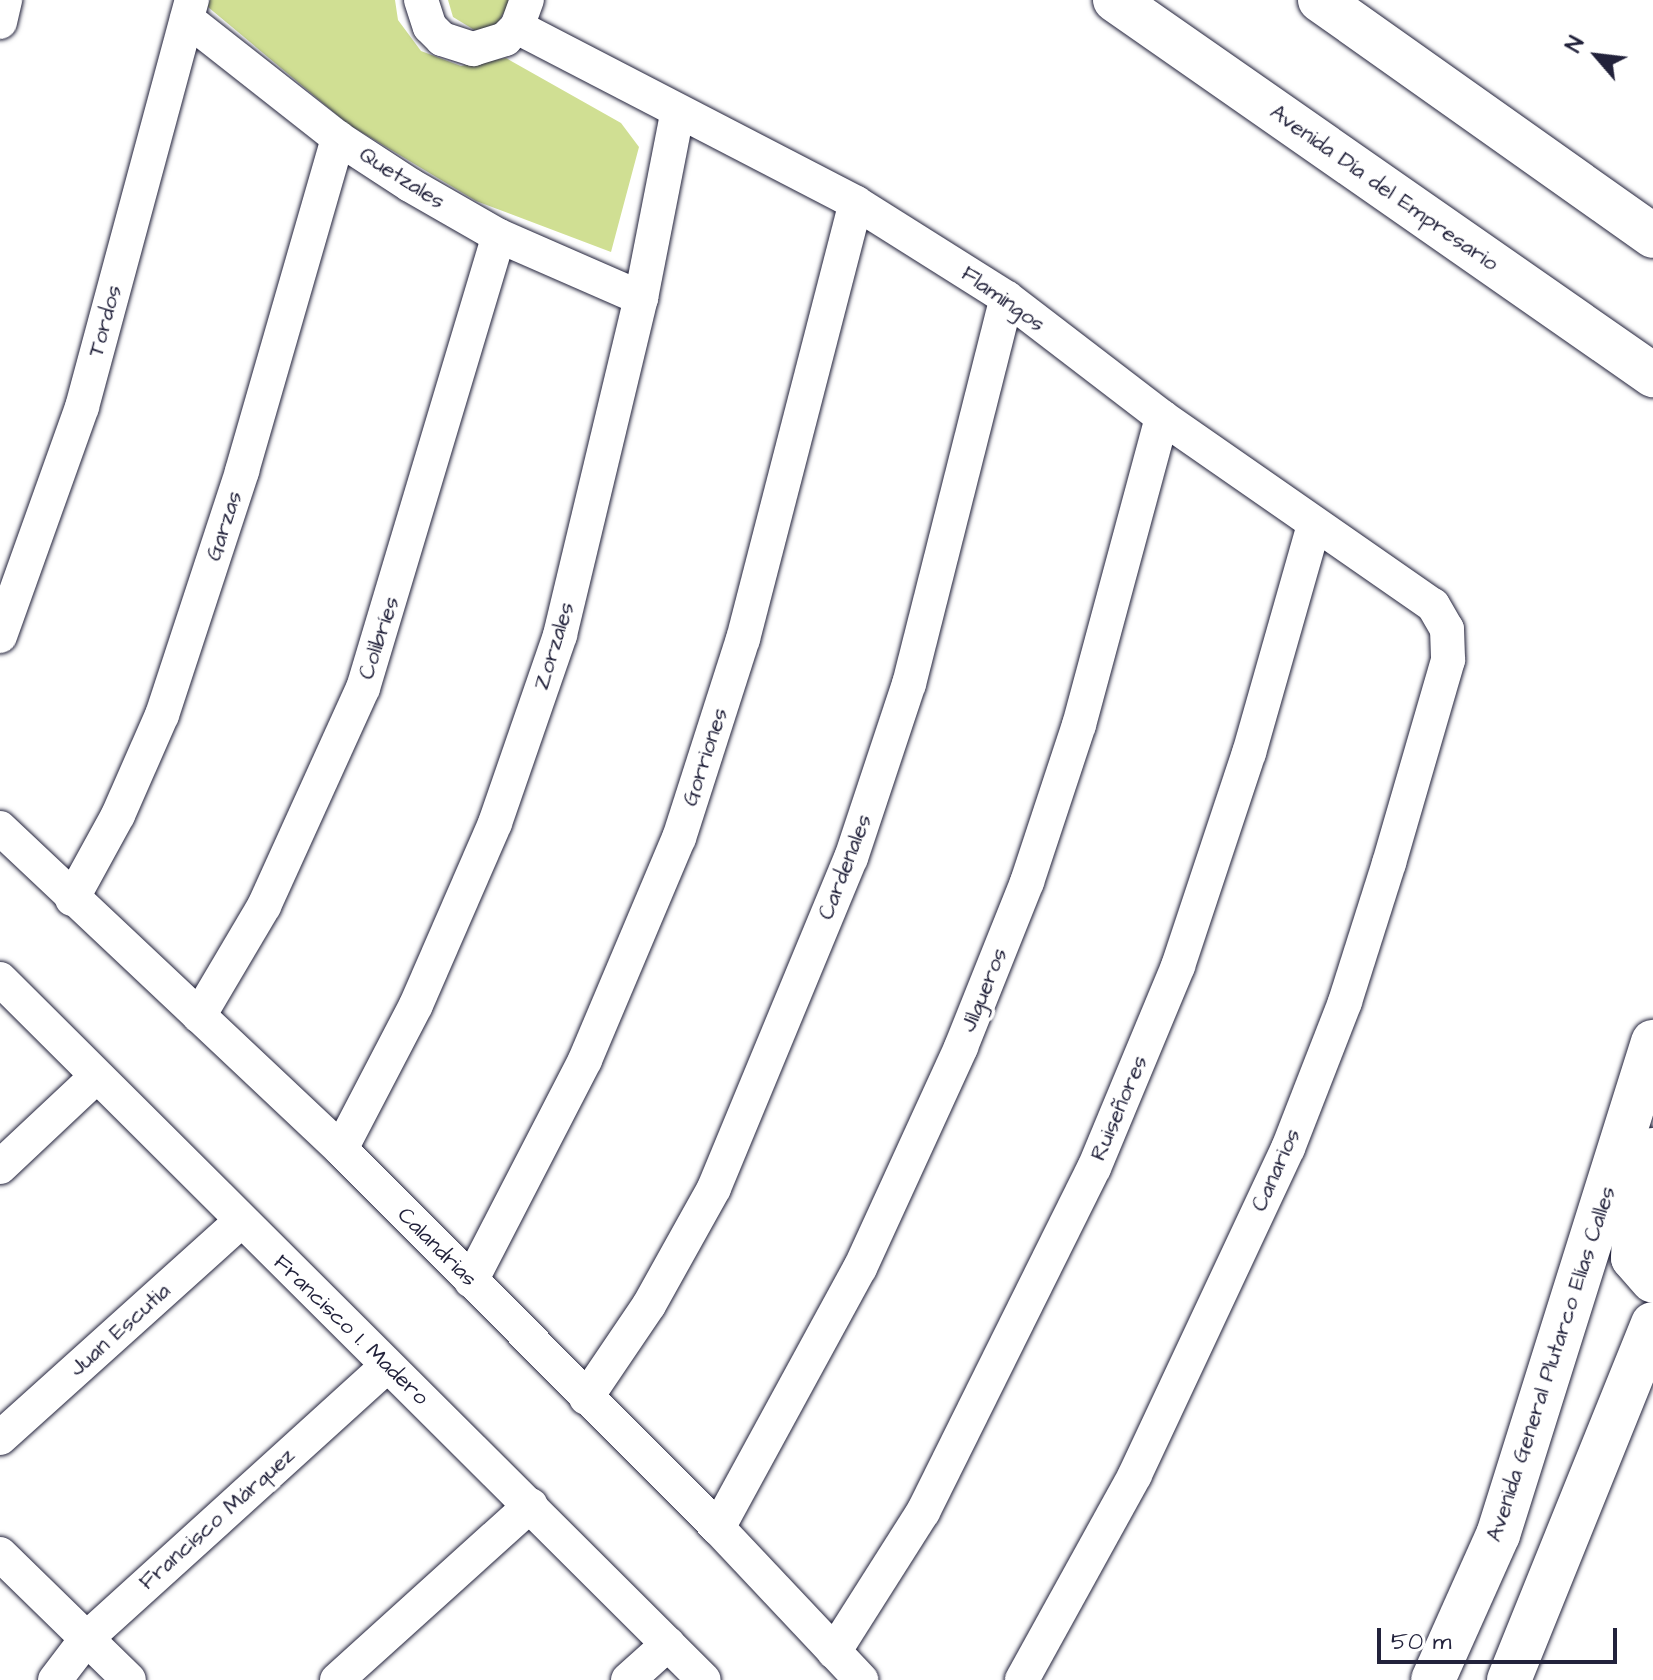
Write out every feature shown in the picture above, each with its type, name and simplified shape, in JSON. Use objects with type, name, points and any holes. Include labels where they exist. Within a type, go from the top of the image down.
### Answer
[{"type":"street","points":[[0,22],[5,0]]},
{"type":"street","points":[[421,0],[430,27],[456,47],[490,47],[522,14]]},
{"type":"street","name":"Avenida Día del Empresario","points":[[1115,0],[1653,375]]},
{"type":"street","points":[[1320,0],[1653,236]]},
{"type":"street","name":"Quetzales","points":[[189,10],[338,138],[499,236],[641,298]]},
{"type":"street","name":"Tordos","points":[[0,636],[82,407],[189,10]]},
{"type":"street","name":"Flamingos","points":[[522,14],[677,114],[856,203],[1007,298],[1162,417],[1433,605],[1447,629]]},
{"type":"street","name":"Zorzales","points":[[341,1149],[416,1005],[495,823],[560,635],[641,298],[677,114]]},
{"type":"street","name":"Garzas","points":[[72,899],[118,815],[162,715],[242,471],[338,138]]},
{"type":"street","name":"Gorriones","points":[[471,1281],[585,1060],[679,838],[743,639],[856,203]]},
{"type":"street","name":"Colibríes","points":[[199,1016],[264,906],[363,688],[499,236]]},
{"type":"street","name":"Cardenales","points":[[586,1398],[649,1305],[714,1188],[851,858],[909,684],[1007,298]]},
{"type":"street","name":"Jilgueros","points":[[718,1528],[860,1268],[967,1033],[1027,882],[1079,725],[1162,417]]},
{"type":"street","name":"Ruiseñores","points":[[834,1652],[923,1512],[1094,1168],[1178,966],[1249,753],[1314,525]]},
{"type":"street","name":"Canarios","points":[[1022,1680],[1135,1475],[1288,1148],[1345,1002],[1389,863],[1448,660],[1447,629]]},
{"type":"street","name":"Calandrias","points":[[0,828],[341,1149],[718,1528],[861,1680]]},
{"type":"street","name":"Francisco I. Madero","points":[[0,979],[240,1222],[531,1505],[704,1680]]},
{"type":"street","name":"Avenida General Plutarco Elías Calles","points":[[1433,1680],[1498,1535],[1652,1059]]},
{"type":"street","points":[[0,1167],[96,1077]]},
{"type":"street","points":[[1653,1150],[1634,1232],[1633,1258],[1653,1281]]},
{"type":"street","name":"Juan Escutia","points":[[0,1438],[240,1222]]},
{"type":"street","points":[[1509,1680],[1653,1324]]},
{"type":"street","name":"Francisco Márquez","points":[[55,1680],[87,1638],[387,1366]]},
{"type":"street","points":[[337,1680],[531,1505]]},
{"type":"street","points":[[0,1554],[129,1680]]},
{"type":"street","points":[[628,1680],[668,1644]]},
{"type":"green space","points":[[210,0],[395,0],[398,20],[421,51],[461,66],[506,58],[621,123],[639,147],[611,252],[476,201],[348,124],[208,7]]},
{"type":"green space","points":[[448,0],[511,0],[496,26],[476,31],[453,17]]}]
